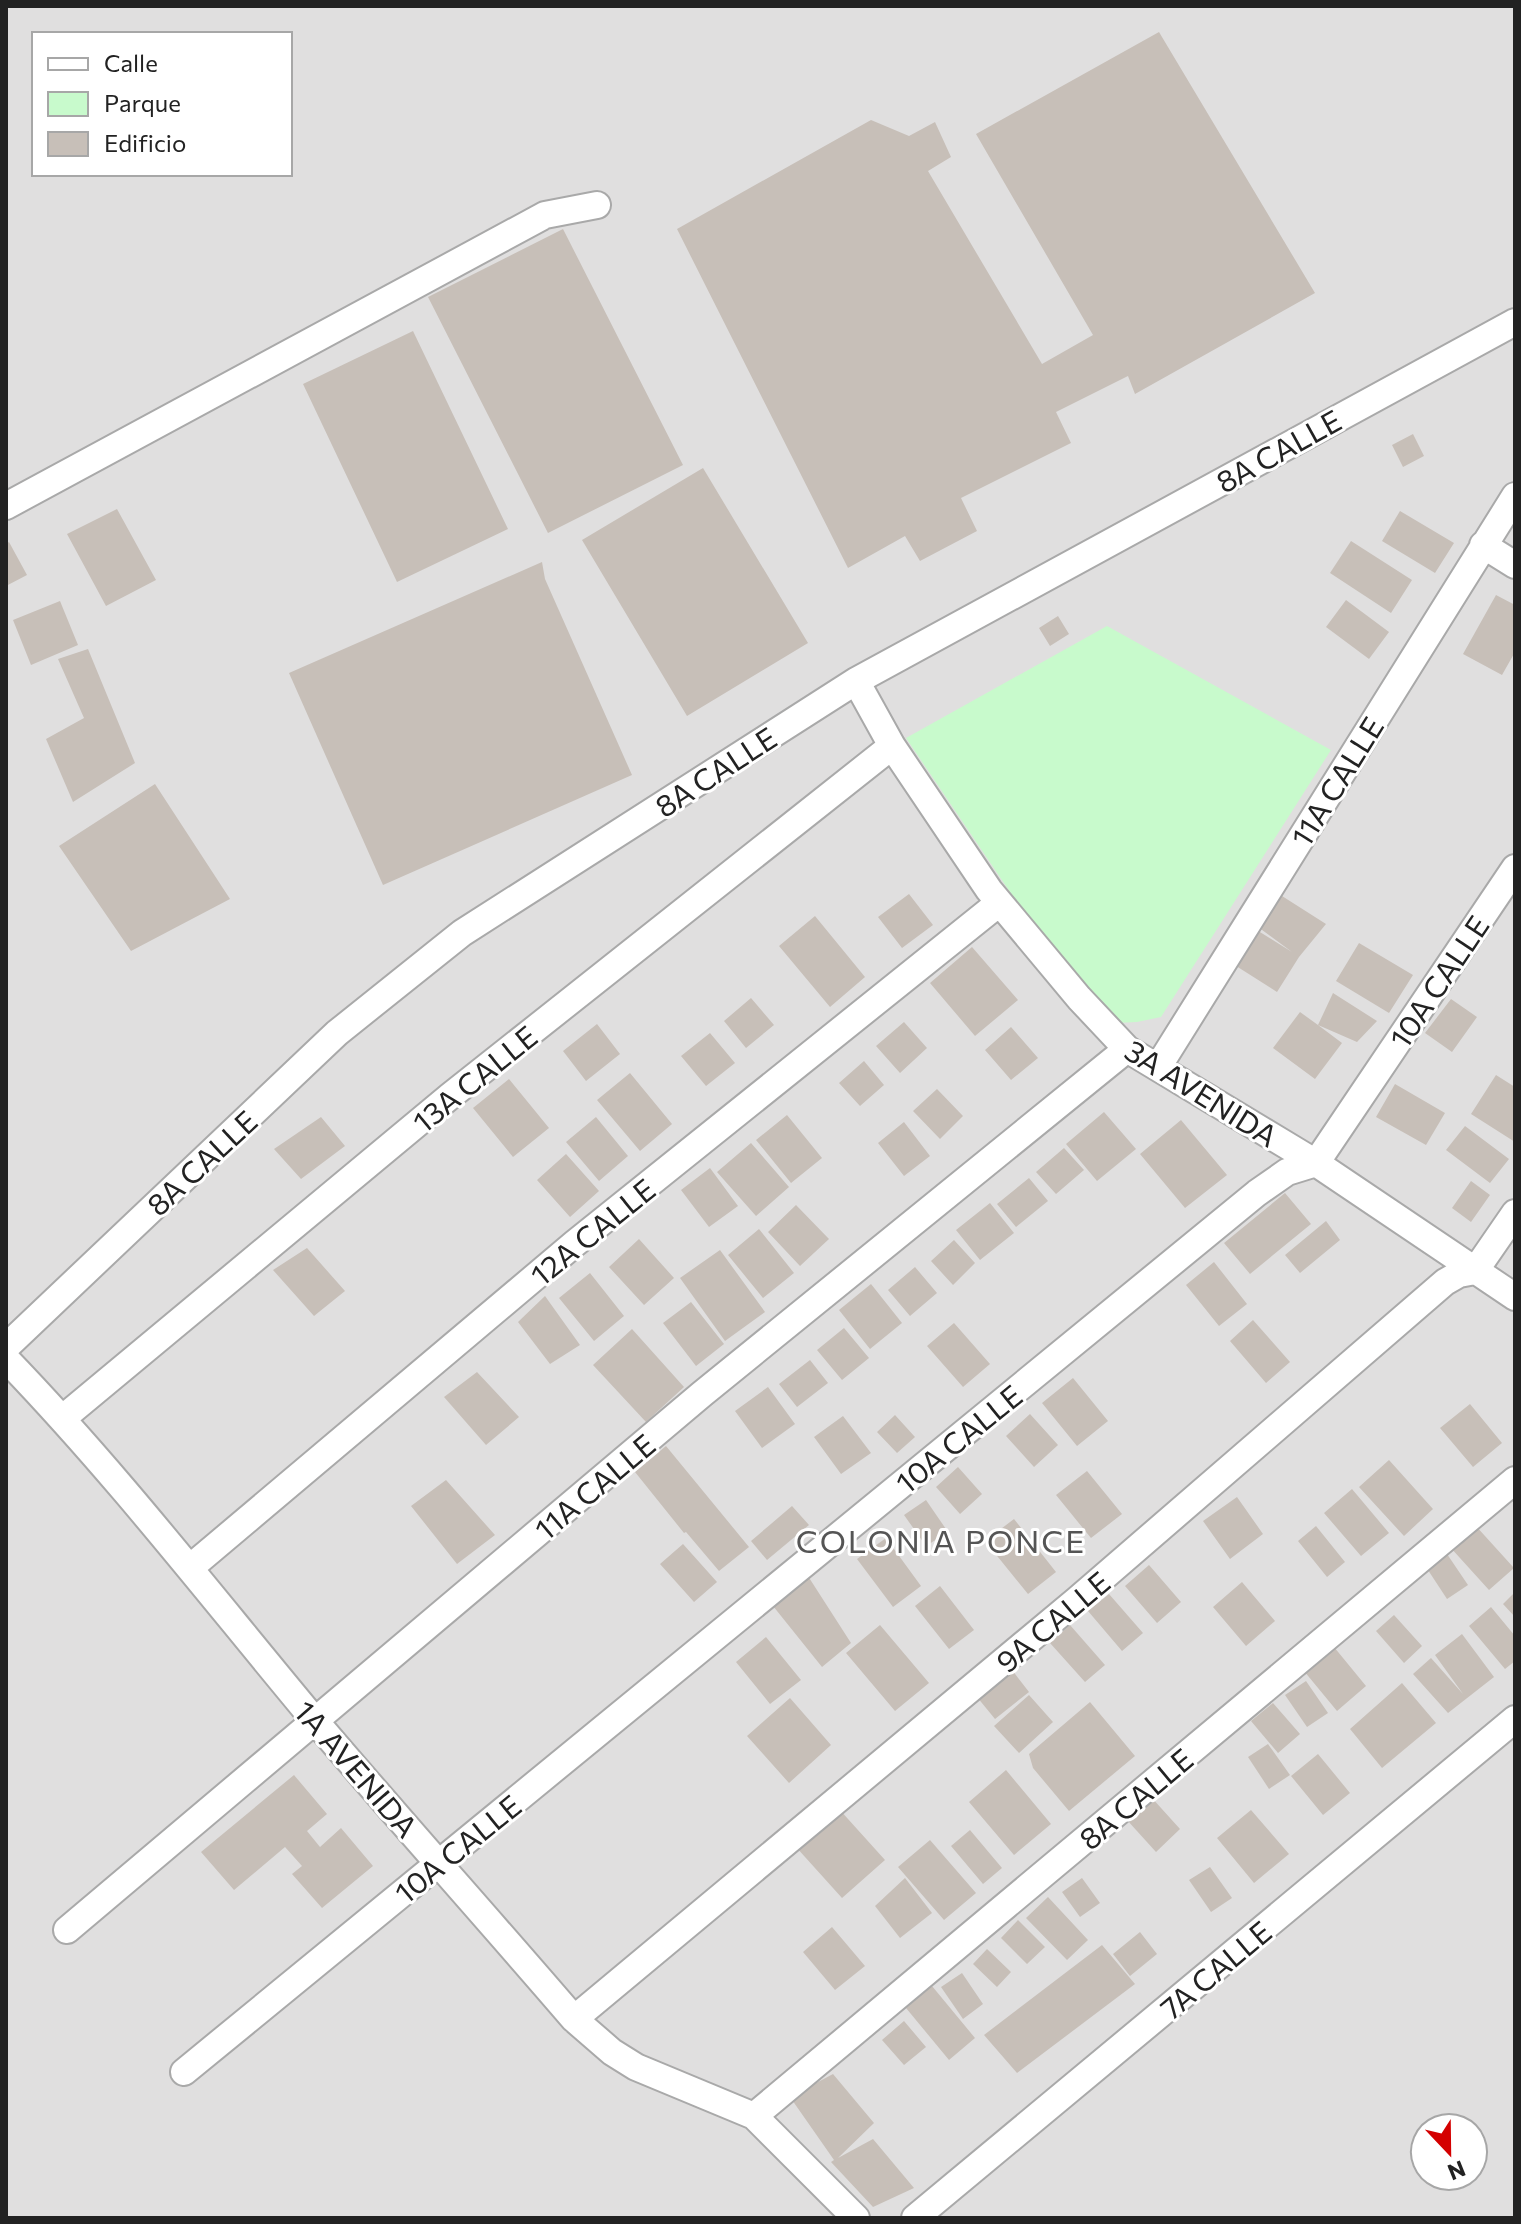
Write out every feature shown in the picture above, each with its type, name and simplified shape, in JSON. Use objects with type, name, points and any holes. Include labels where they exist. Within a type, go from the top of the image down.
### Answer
[{"type":"street","points":[[6,506],[545,215],[597,205]]},
{"type":"street","name":"8A CALLE","points":[[6,1347],[337,1033],[462,933],[856,681],[1515,322]]},
{"type":"street","name":"11A CALLE","points":[[1158,1067],[1515,496]]},
{"type":"street","points":[[1483,545],[1515,565]]},
{"type":"street","name":"3A AVENIDA","points":[[856,681],[892,746],[999,903],[1079,998],[1127,1049],[1316,1163],[1515,1297]]},
{"type":"street","name":"13A CALLE","points":[[63,1418],[449,1097],[892,746]]},
{"type":"street","name":"10A CALLE","points":[[184,2072],[1257,1193],[1287,1172],[1316,1163],[1515,868]]},
{"type":"street","name":"12A CALLE","points":[[191,1567],[574,1244],[999,903]]},
{"type":"street","name":"11A CALLE","points":[[67,1930],[702,1394],[1127,1049]]},
{"type":"street","points":[[1475,1271],[1515,1213]]},
{"type":"street","name":"9A CALLE","points":[[574,2019],[1077,1600],[1445,1282],[1459,1274],[1475,1271]]},
{"type":"street","name":"1A AVENIDA","points":[[6,1359],[63,1418],[191,1567],[316,1722],[574,2019],[612,2052],[636,2067],[754,2116],[856,2218]]},
{"type":"street","name":"8A CALLE","points":[[754,2116],[1515,1480]]},
{"type":"street","name":"7A CALLE","points":[[915,2218],[1515,1719]]},
{"type":"shaded area","points":[[6,6],[1515,6],[1515,2218],[6,2218]]},
{"type":"green space","points":[[1107,626],[1331,750],[1161,1017],[1137,1022],[1116,1023],[1012,895],[906,738]]},
{"type":"building","points":[[1159,32],[1315,293],[1135,394],[1128,376],[1056,412],[1071,443],[961,498],[977,531],[920,561],[905,536],[848,568],[677,229],[871,120],[909,136],[935,122],[951,157],[928,171],[1042,364],[1093,335],[976,134]]},
{"type":"building","points":[[563,229],[683,465],[548,533],[428,297]]},
{"type":"building","points":[[413,331],[508,529],[397,582],[303,384]]},
{"type":"building","points":[[1413,434],[1424,456],[1403,467],[1392,445]]},
{"type":"building","points":[[703,468],[808,643],[687,716],[582,540]]},
{"type":"building","points":[[117,509],[156,580],[106,606],[67,534]]},
{"type":"building","points":[[1400,511],[1454,543],[1435,573],[1382,541]]},
{"type":"building","points":[[1351,541],[1412,580],[1391,613],[1330,573]]},
{"type":"building","points":[[9,542],[27,575],[6,586],[6,544]]},
{"type":"building","points":[[542,562],[545,579],[632,775],[383,885],[289,673]]},
{"type":"building","points":[[1496,595],[1515,605],[1515,652],[1502,675],[1463,654]]},
{"type":"building","points":[[1346,600],[1389,632],[1369,659],[1326,627]]},
{"type":"building","points":[[60,601],[78,645],[31,665],[13,620]]},
{"type":"building","points":[[1058,616],[1069,634],[1050,646],[1039,628]]},
{"type":"building","points":[[88,649],[135,763],[73,802],[46,739],[84,718],[58,659]]},
{"type":"building","points":[[155,784],[230,899],[131,951],[59,846]]},
{"type":"building","points":[[909,894],[933,925],[902,948],[878,917]]},
{"type":"building","points":[[1282,896],[1326,924],[1299,957],[1277,992],[1233,964],[1255,929],[1292,952],[1258,927]]},
{"type":"building","points":[[815,916],[865,977],[830,1007],[779,946]]},
{"type":"building","points":[[1359,943],[1413,975],[1389,1013],[1336,981]]},
{"type":"building","points":[[972,947],[1018,1000],[975,1036],[930,983]]},
{"type":"building","points":[[1333,993],[1377,1021],[1357,1042],[1318,1025]]},
{"type":"building","points":[[751,998],[774,1025],[746,1048],[724,1021]]},
{"type":"building","points":[[1451,999],[1477,1017],[1452,1052],[1425,1033]]},
{"type":"building","points":[[1300,1012],[1342,1043],[1315,1079],[1273,1048]]},
{"type":"building","points":[[904,1022],[927,1048],[900,1073],[876,1046]]},
{"type":"building","points":[[597,1024],[620,1054],[586,1081],[563,1051]]},
{"type":"building","points":[[1011,1027],[1038,1058],[1011,1080],[985,1050]]},
{"type":"building","points":[[710,1033],[735,1063],[706,1086],[681,1056]]},
{"type":"building","points":[[864,1061],[884,1085],[860,1106],[839,1083]]},
{"type":"building","points":[[630,1073],[672,1124],[640,1151],[597,1100]]},
{"type":"building","points":[[1496,1075],[1515,1087],[1515,1142],[1471,1114]]},
{"type":"building","points":[[509,1079],[549,1128],[513,1157],[473,1108]]},
{"type":"building","points":[[1395,1084],[1445,1113],[1426,1145],[1376,1117]]},
{"type":"building","points":[[937,1089],[963,1116],[940,1139],[913,1111]]},
{"type":"building","points":[[1104,1112],[1136,1149],[1097,1181],[1066,1144]]},
{"type":"building","points":[[787,1115],[822,1158],[791,1183],[756,1140]]},
{"type":"building","points":[[321,1117],[345,1146],[301,1179],[274,1149]]},
{"type":"building","points":[[596,1117],[628,1156],[599,1181],[566,1142]]},
{"type":"building","points":[[1181,1120],[1227,1175],[1185,1208],[1140,1154]]},
{"type":"building","points":[[904,1122],[930,1156],[904,1176],[878,1143]]},
{"type":"building","points":[[1465,1126],[1509,1159],[1490,1183],[1446,1150]]},
{"type":"building","points":[[751,1143],[789,1187],[756,1216],[717,1172]]},
{"type":"building","points":[[1064,1148],[1084,1170],[1056,1194],[1036,1172]]},
{"type":"building","points":[[566,1154],[599,1191],[570,1217],[537,1180]]},
{"type":"building","points":[[710,1168],[738,1206],[709,1227],[681,1190]]},
{"type":"building","points":[[1029,1178],[1048,1201],[1016,1227],[997,1204]]},
{"type":"building","points":[[1471,1181],[1490,1195],[1471,1222],[1452,1208]]},
{"type":"building","points":[[1285,1193],[1311,1224],[1250,1274],[1224,1243]]},
{"type":"building","points":[[990,1203],[1014,1233],[980,1260],[956,1230]]},
{"type":"building","points":[[796,1205],[829,1239],[800,1266],[768,1232]]},
{"type":"building","points":[[1326,1221],[1340,1240],[1300,1273],[1285,1255]]},
{"type":"building","points":[[759,1229],[794,1273],[763,1298],[728,1255]]},
{"type":"building","points":[[639,1239],[674,1278],[644,1305],[609,1267]]},
{"type":"building","points":[[954,1240],[975,1263],[953,1285],[931,1261]]},
{"type":"building","points":[[307,1248],[345,1291],[314,1316],[273,1270]]},
{"type":"building","points":[[720,1250],[765,1312],[725,1341],[680,1278]]},
{"type":"building","points":[[1214,1262],[1247,1304],[1219,1326],[1186,1285]]},
{"type":"building","points":[[915,1267],[937,1293],[910,1316],[888,1290]]},
{"type":"building","points":[[590,1273],[624,1316],[594,1341],[559,1298]]},
{"type":"building","points":[[871,1284],[902,1323],[870,1349],[839,1310]]},
{"type":"building","points":[[545,1296],[580,1345],[550,1364],[518,1322]]},
{"type":"building","points":[[691,1302],[724,1344],[696,1366],[663,1323]]},
{"type":"building","points":[[1253,1320],[1290,1362],[1266,1383],[1230,1341]]},
{"type":"building","points":[[954,1323],[990,1364],[963,1387],[927,1346]]},
{"type":"building","points":[[844,1328],[869,1358],[842,1380],[817,1350]]},
{"type":"building","points":[[632,1329],[684,1387],[646,1422],[593,1365]]},
{"type":"building","points":[[810,1360],[828,1383],[797,1407],[779,1384]]},
{"type":"building","points":[[477,1372],[519,1417],[486,1445],[444,1397]]},
{"type":"building","points":[[1073,1378],[1108,1421],[1077,1446],[1042,1403]]},
{"type":"building","points":[[768,1387],[795,1424],[762,1448],[735,1411]]},
{"type":"building","points":[[1470,1404],[1502,1443],[1473,1467],[1440,1428]]},
{"type":"building","points":[[1030,1414],[1058,1445],[1034,1467],[1006,1436]]},
{"type":"building","points":[[895,1415],[915,1437],[897,1453],[877,1432]]},
{"type":"building","points":[[843,1416],[871,1453],[841,1474],[814,1437]]},
{"type":"building","points":[[666,1446],[749,1547],[719,1571],[635,1472]]},
{"type":"building","points":[[1389,1460],[1433,1509],[1404,1536],[1359,1487]]},
{"type":"building","points":[[958,1467],[982,1494],[960,1514],[936,1487]]},
{"type":"building","points":[[1087,1471],[1122,1514],[1091,1538],[1056,1495]]},
{"type":"building","points":[[446,1480],[495,1535],[457,1564],[411,1506]]},
{"type":"building","points":[[1352,1489],[1389,1533],[1361,1556],[1324,1513]]},
{"type":"building","points":[[1237,1497],[1263,1534],[1230,1559],[1203,1521]]},
{"type":"building","points":[[926,1500],[948,1532],[926,1546],[904,1515]]},
{"type":"building","points":[[792,1506],[809,1525],[767,1560],[751,1541]]},
{"type":"building","points":[[1014,1519],[1056,1572],[1028,1594],[985,1541]]},
{"type":"building","points":[[1475,1525],[1514,1568],[1489,1590],[1450,1547]]},
{"type":"building","points":[[1316,1526],[1345,1562],[1327,1577],[1298,1541]]},
{"type":"building","points":[[886,1538],[921,1586],[893,1607],[857,1559]]},
{"type":"building","points":[[683,1544],[717,1582],[694,1602],[660,1564]]},
{"type":"building","points":[[1447,1554],[1468,1585],[1447,1599],[1426,1567]]},
{"type":"building","points":[[1149,1565],[1181,1602],[1157,1623],[1125,1586]]},
{"type":"building","points":[[806,1573],[851,1643],[822,1667],[769,1601]]},
{"type":"building","points":[[1242,1582],[1275,1621],[1246,1646],[1213,1607]]},
{"type":"building","points":[[940,1586],[974,1630],[949,1649],[915,1606]]},
{"type":"building","points":[[1515,1592],[1515,1617],[1503,1604]]},
{"type":"building","points":[[1109,1594],[1143,1633],[1122,1651],[1088,1611]]},
{"type":"building","points":[[1491,1607],[1515,1636],[1515,1661],[1505,1669],[1469,1626]]},
{"type":"building","points":[[1394,1615],[1422,1646],[1404,1663],[1376,1631]]},
{"type":"building","points":[[880,1625],[929,1683],[895,1711],[846,1653]]},
{"type":"building","points":[[1070,1625],[1105,1665],[1085,1682],[1050,1643]]},
{"type":"building","points":[[1462,1634],[1494,1677],[1448,1713],[1413,1674],[1431,1658],[1463,1694],[1435,1655]]},
{"type":"building","points":[[766,1637],[801,1680],[770,1704],[736,1662]]},
{"type":"building","points":[[1334,1647],[1366,1686],[1337,1711],[1304,1671]]},
{"type":"building","points":[[1012,1670],[1029,1692],[995,1719],[977,1697]]},
{"type":"building","points":[[1306,1681],[1328,1713],[1307,1727],[1285,1695]]},
{"type":"building","points":[[1402,1683],[1436,1723],[1382,1768],[1350,1729]]},
{"type":"building","points":[[1029,1695],[1053,1722],[1019,1753],[994,1726]]},
{"type":"building","points":[[790,1698],[831,1745],[789,1783],[747,1736]]},
{"type":"building","points":[[1090,1702],[1135,1756],[1069,1811],[1033,1768],[1029,1754]]},
{"type":"building","points":[[1273,1703],[1300,1734],[1278,1753],[1251,1721]]},
{"type":"building","points":[[1268,1744],[1290,1775],[1269,1789],[1248,1757]]},
{"type":"building","points":[[1318,1754],[1350,1793],[1323,1815],[1291,1776]]},
{"type":"building","points":[[1006,1770],[1051,1824],[1014,1855],[969,1802]]},
{"type":"building","points":[[294,1775],[327,1814],[307,1831],[320,1847],[341,1828],[373,1866],[322,1908],[292,1874],[302,1866],[285,1847],[234,1890],[201,1852]]},
{"type":"building","points":[[1152,1798],[1180,1829],[1156,1852],[1127,1820]]},
{"type":"building","points":[[839,1809],[885,1860],[842,1898],[796,1847]]},
{"type":"building","points":[[1251,1810],[1289,1854],[1254,1883],[1217,1838]]},
{"type":"building","points":[[970,1830],[1002,1868],[983,1884],[951,1846]]},
{"type":"building","points":[[930,1840],[976,1893],[944,1920],[898,1867]]},
{"type":"building","points":[[1210,1867],[1232,1898],[1211,1912],[1189,1880]]},
{"type":"building","points":[[905,1878],[932,1913],[900,1938],[875,1906]]},
{"type":"building","points":[[1082,1878],[1100,1903],[1080,1917],[1062,1892]]},
{"type":"building","points":[[1048,1897],[1088,1940],[1067,1960],[1026,1918]]},
{"type":"building","points":[[1018,1920],[1045,1947],[1027,1964],[1001,1938]]},
{"type":"building","points":[[832,1927],[865,1966],[835,1990],[803,1952]]},
{"type":"building","points":[[1140,1932],[1157,1954],[1130,1976],[1113,1954]]},
{"type":"building","points":[[1102,1945],[1135,1984],[1017,2073],[984,2035]]},
{"type":"building","points":[[987,1949],[1011,1972],[997,1987],[973,1964]]},
{"type":"building","points":[[962,1973],[983,2004],[963,2019],[941,1987]]},
{"type":"building","points":[[932,1986],[975,2038],[949,2060],[906,2008]]},
{"type":"building","points":[[904,2021],[926,2047],[904,2065],[882,2040]]},
{"type":"building","points":[[833,2074],[874,2123],[838,2158],[873,2139],[914,2188],[873,2207],[831,2162],[834,2160],[790,2097]]},
{"type":"district","name":"COLONIA PONCE","points":[[941,1540]]}]
